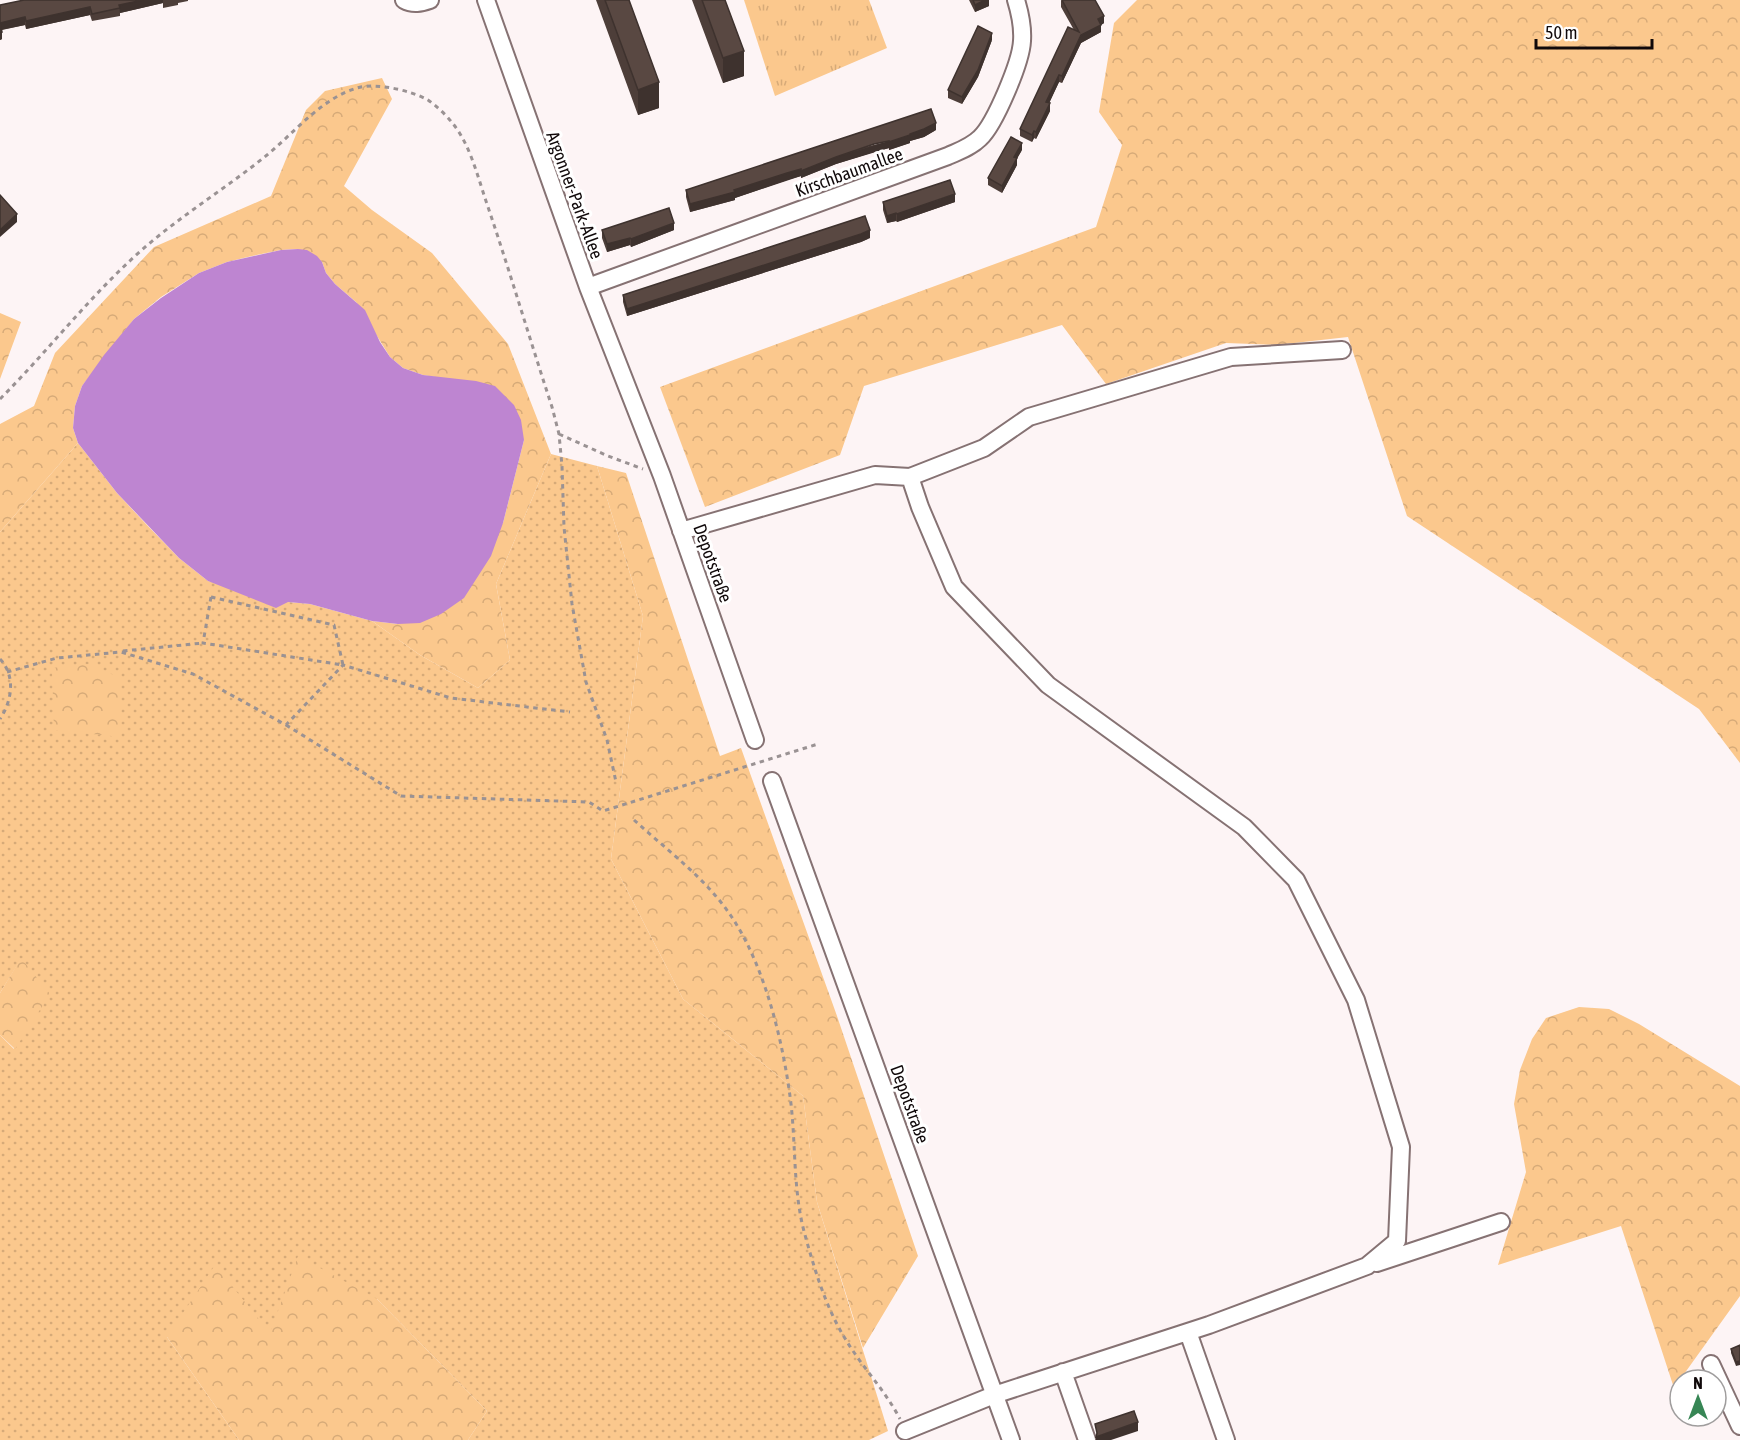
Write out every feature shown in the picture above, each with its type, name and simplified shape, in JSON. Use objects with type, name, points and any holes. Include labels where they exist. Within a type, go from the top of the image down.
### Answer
[{"type":"street","points":[[404,0],[414,3],[430,0]]},
{"type":"street","name":"Argonner-Park-Allee","points":[[486,0],[588,287],[632,401]]},
{"type":"street","name":"Kirschbaumallee","points":[[588,287],[948,156],[972,144],[988,129],[1014,75],[1022,40],[1022,26],[1016,0]]},
{"type":"street","points":[[681,531],[875,475],[910,477],[984,448],[1029,417],[1231,357],[1342,350]]},
{"type":"street","name":"Depotstraße","points":[[632,401],[662,476],[755,740]]},
{"type":"street","points":[[910,477],[920,507],[954,587],[1048,685],[1244,827],[1296,880],[1356,1000],[1401,1147],[1397,1241],[1367,1266]]},
{"type":"street","name":"Depotstraße","points":[[772,781],[1011,1440]]},
{"type":"street","points":[[905,1431],[994,1395],[1235,1316],[1367,1266],[1501,1222]]},
{"type":"street","points":[[1188,1332],[1226,1440]]},
{"type":"street","points":[[1711,1364],[1740,1426]]},
{"type":"street","points":[[1063,1372],[1087,1440]]},
{"type":"path","points":[[0,399],[101,289],[135,256],[264,157],[325,104],[359,87],[374,86],[411,93],[427,100],[443,112],[455,126],[471,156],[552,408],[559,434],[564,527],[572,604],[586,682],[607,740],[616,782]]},
{"type":"path","points":[[559,434],[608,456],[662,476]]},
{"type":"path","points":[[203,643],[211,597],[334,625],[343,665]]},
{"type":"path","points":[[7,672],[57,658],[203,643],[343,665],[451,698],[570,711]]},
{"type":"path","points":[[121,652],[193,674],[286,725],[401,796],[589,802],[603,811],[818,744]]},
{"type":"path","points":[[0,659],[11,684],[11,697],[0,719]]},
{"type":"path","points":[[286,725],[343,665]]},
{"type":"path","points":[[634,820],[707,886],[733,919],[755,961],[772,1012],[786,1066],[792,1106],[798,1204],[827,1303],[846,1341],[878,1383],[905,1431]]},
{"type":"green space","points":[[744,0],[869,0],[887,48],[775,96]]},
{"type":"green space","points":[[1137,0],[1740,0],[1740,763],[1699,709],[1407,516],[1348,337],[1276,345],[1226,343],[1106,384],[1062,325],[864,386],[840,455],[705,507],[660,387],[1096,227],[1122,145],[1099,112],[1114,23]]},
{"type":"green space","points":[[382,78],[392,99],[344,186],[372,210],[432,253],[508,344],[551,454],[496,584],[510,660],[478,688],[420,655],[372,621],[398,624],[503,523],[524,440],[447,379],[423,375],[403,368],[390,357],[356,302],[335,284],[326,273],[322,262],[298,249],[281,250],[227,262],[199,273],[161,297],[134,319],[82,386],[75,406],[73,428],[78,443],[0,532],[0,424],[34,406],[55,353],[154,247],[271,196],[306,110],[325,91]]},
{"type":"green space","points":[[0,313],[21,322],[0,379]]},
{"type":"green space","points":[[78,443],[117,493],[146,524],[179,558],[208,581],[288,602],[310,604],[372,621],[420,655],[478,688],[510,660],[496,584],[551,454],[597,466],[643,616],[611,859],[683,999],[803,1096],[817,1202],[888,1431],[869,1440],[468,1440],[487,1411],[377,1299],[269,1334],[167,1337],[239,1440],[0,1440],[0,1035],[14,1049],[21,959],[0,993],[0,532]]},
{"type":"green space","points":[[597,466],[626,473],[720,756],[741,748],[837,1016],[918,1256],[863,1348],[817,1202],[803,1096],[683,999],[611,859],[643,616]]},
{"type":"green space","points":[[90,664],[120,678],[121,737],[54,730],[52,668]]},
{"type":"green space","points":[[21,958],[50,994],[15,1049],[0,1035],[0,993]]},
{"type":"green space","points":[[1579,1007],[1609,1009],[1639,1024],[1740,1086],[1740,1296],[1688,1368],[1668,1370],[1621,1226],[1498,1265],[1526,1172],[1514,1104],[1520,1070],[1532,1039],[1546,1018]]},
{"type":"green space","points":[[298,1256],[377,1299],[487,1411],[468,1440],[239,1440],[167,1337],[215,1265],[270,1333]]},
{"type":"shaded area","points":[[281,250],[307,250],[317,256],[335,284],[365,310],[380,342],[390,357],[403,368],[423,375],[476,381],[495,386],[514,405],[521,420],[524,440],[503,523],[491,556],[464,598],[441,614],[420,623],[398,624],[372,621],[310,604],[288,602],[276,608],[208,581],[179,558],[117,493],[78,443],[73,428],[75,406],[82,386],[134,319],[199,273],[227,262]]},
{"type":"building","points":[[24,0],[143,0],[92,14],[90,7],[26,21],[25,17],[0,23],[0,5]]},
{"type":"building","points":[[605,0],[629,0],[659,82],[638,90]]},
{"type":"building","points":[[702,0],[725,0],[744,51],[723,58]]},
{"type":"building","points":[[973,0],[985,0],[975,5]]},
{"type":"building","points":[[1062,0],[1095,0],[1104,16],[1098,19],[1101,25],[1081,35],[1062,76],[1059,75],[1046,102],[1050,103],[1036,132],[1034,131],[1032,135],[1020,129],[1068,27],[1079,32]]},
{"type":"building","points":[[978,26],[992,33],[978,70],[962,97],[948,90]]},
{"type":"building","points":[[931,109],[936,123],[910,135],[874,144],[801,171],[801,169],[787,173],[734,190],[735,192],[690,204],[686,190]]},
{"type":"building","points":[[1011,137],[1022,143],[1002,186],[988,178]]},
{"type":"building","points":[[950,180],[955,194],[887,216],[883,202]]},
{"type":"building","points":[[0,195],[17,214],[0,230]]},
{"type":"building","points":[[669,208],[674,223],[631,239],[607,244],[602,230]]},
{"type":"building","points":[[865,216],[870,230],[861,234],[627,309],[623,295]]},
{"type":"building","points":[[1740,1345],[1740,1361],[1736,1362],[1731,1349]]},
{"type":"building","points":[[1134,1411],[1138,1422],[1096,1437],[1095,1424]]}]
